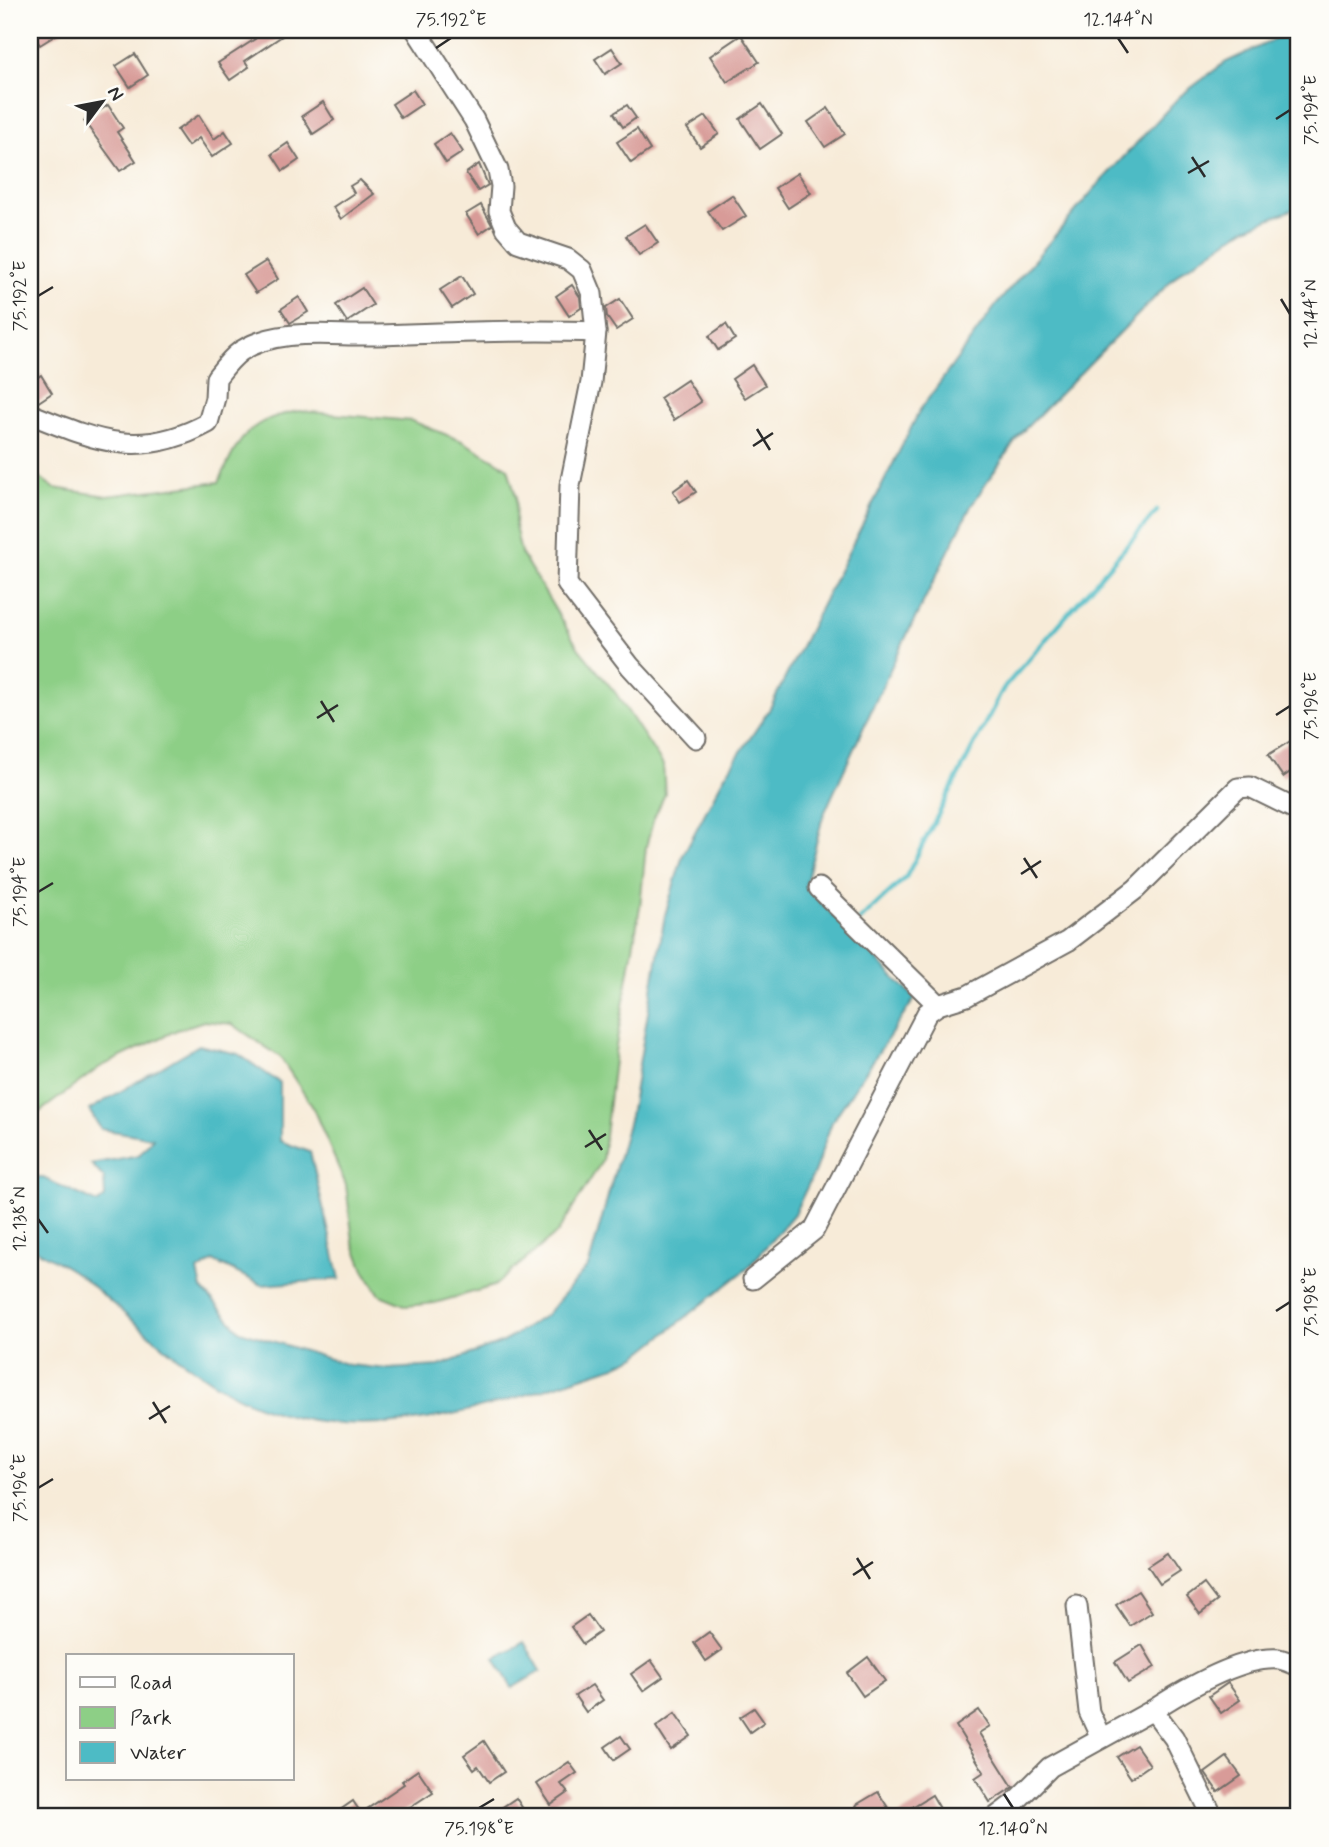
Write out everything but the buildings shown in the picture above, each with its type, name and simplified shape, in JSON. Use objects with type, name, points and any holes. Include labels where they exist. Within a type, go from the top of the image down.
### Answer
[{"type":"street","points":[[416,30],[474,120],[498,170],[501,186],[499,211],[506,228],[518,242],[568,259],[582,270],[592,294],[596,332],[591,382],[570,485],[567,584],[630,666],[696,738]]},
{"type":"street","points":[[30,414],[111,444],[153,444],[208,423],[215,398],[216,378],[242,350],[271,340],[306,334],[370,335],[508,328],[596,332]]},
{"type":"street","points":[[753,1279],[814,1230],[926,1013],[938,1005],[967,996],[1068,941],[1136,890],[1238,789],[1250,787],[1299,811]]},
{"type":"street","points":[[819,888],[938,1005]]},
{"type":"street","points":[[1077,1606],[1089,1712],[1101,1738]]},
{"type":"street","points":[[996,1817],[1050,1767],[1153,1710],[1199,1681],[1247,1665],[1278,1659],[1299,1666]]},
{"type":"street","points":[[1153,1710],[1174,1738],[1213,1817]]},
{"type":"green space","points":[[299,411],[412,421],[462,441],[508,468],[516,497],[515,526],[521,553],[579,649],[615,692],[663,765],[665,794],[654,818],[646,847],[640,907],[615,1052],[602,1161],[558,1232],[494,1286],[435,1303],[407,1306],[380,1295],[364,1270],[353,1242],[346,1185],[312,1106],[280,1057],[232,1024],[204,1021],[177,1030],[100,1067],[30,1119],[30,470],[54,488],[107,496],[219,482],[233,453],[247,433],[268,420]]},
{"type":"water","points":[[1299,30],[1299,207],[1244,229],[1179,273],[1019,435],[971,506],[894,661],[823,816],[805,887],[915,998],[832,1122],[814,1173],[794,1214],[748,1268],[637,1356],[615,1366],[470,1410],[421,1420],[371,1425],[321,1422],[273,1411],[226,1390],[170,1352],[78,1274],[30,1246],[30,1177],[41,1177],[98,1203],[105,1197],[104,1178],[91,1164],[139,1155],[153,1138],[101,1129],[89,1110],[199,1045],[238,1054],[280,1083],[280,1141],[310,1152],[340,1279],[262,1285],[213,1261],[198,1271],[202,1289],[240,1331],[349,1365],[388,1369],[439,1366],[503,1342],[546,1315],[589,1265],[630,1116],[665,915],[683,855],[724,777],[769,710],[920,410],[997,304],[1096,187],[1179,97],[1224,63]]},
{"type":"water","points":[[524,1642],[541,1671],[512,1688],[495,1658]]},
{"type":"waterway","points":[[860,920],[906,877],[1003,689],[1157,511]]}]
